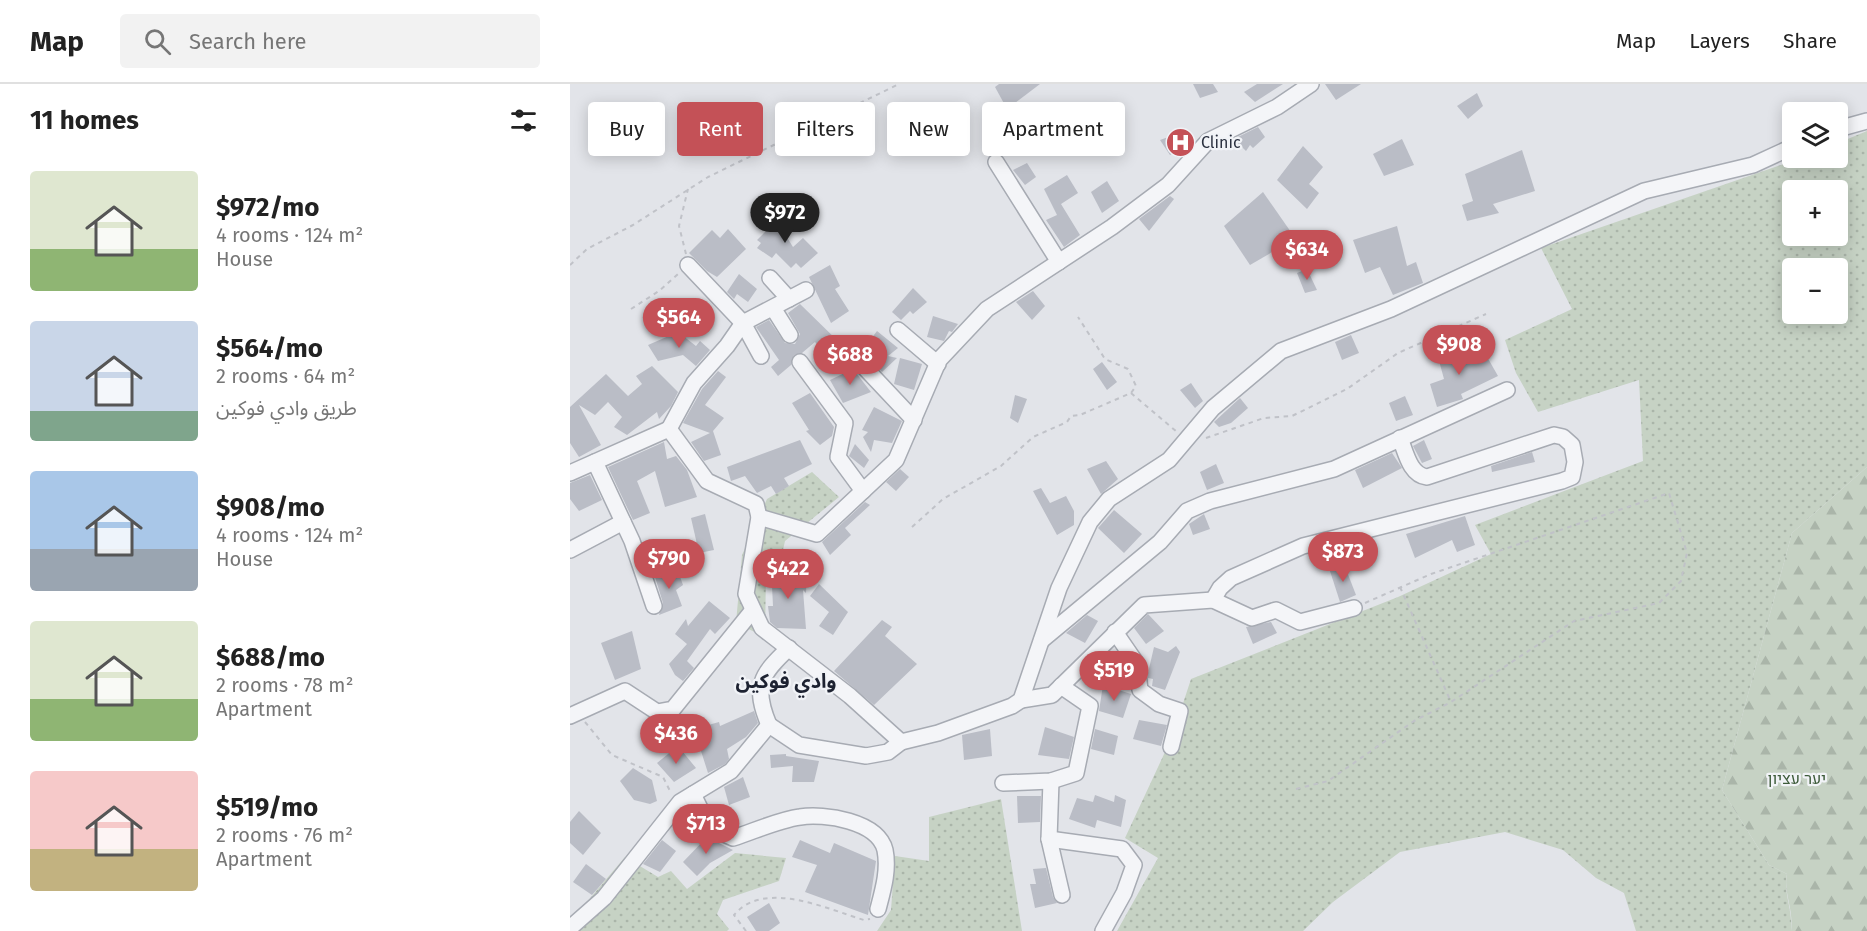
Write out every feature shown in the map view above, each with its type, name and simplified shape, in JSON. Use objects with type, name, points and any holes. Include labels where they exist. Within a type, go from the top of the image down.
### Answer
[{"type":"street","points":[[759,517],[817,534],[896,460],[938,364],[987,309],[1112,227],[1168,185],[1208,141],[1277,107],[1311,84]]},
{"type":"street","points":[[1848,126],[1867,121]]},
{"type":"street","points":[[1021,700],[1059,588],[1090,522],[1109,499],[1169,460],[1213,408],[1281,351],[1391,309],[1644,190],[1753,165],[1782,152]]},
{"type":"street","points":[[996,162],[1059,262]]},
{"type":"street","points":[[688,265],[743,323],[761,356]]},
{"type":"street","points":[[770,278],[789,299]]},
{"type":"street","points":[[571,470],[595,462],[669,429],[694,383],[727,346],[743,323],[806,290]]},
{"type":"street","points":[[772,308],[789,335]]},
{"type":"street","points":[[898,330],[938,364]]},
{"type":"street","points":[[850,352],[914,420]]},
{"type":"street","points":[[800,362],[845,423],[838,457],[864,490]]},
{"type":"street","points":[[1042,640],[1160,542],[1187,511],[1221,498],[1334,469],[1507,390]]},
{"type":"street","points":[[669,429],[707,481],[756,504],[759,517],[746,594],[762,628],[850,696],[901,742]]},
{"type":"street","points":[[1213,600],[1220,588],[1231,578],[1303,546],[1562,482],[1572,477],[1574,471],[1572,445],[1563,437],[1554,435],[1427,477],[1421,476],[1412,467],[1400,438]]},
{"type":"street","points":[[595,462],[623,522],[654,606]]},
{"type":"street","points":[[570,550],[623,522]]},
{"type":"street","points":[[789,648],[770,666],[761,681],[760,704],[769,725],[799,746],[866,756],[888,752],[901,742],[938,733],[1012,706],[1021,700],[1052,695],[1144,605],[1213,600],[1252,618],[1276,610],[1300,622],[1354,608]]},
{"type":"street","points":[[574,714],[626,691],[657,712],[673,709],[753,610]]},
{"type":"street","points":[[1115,632],[1137,664],[1140,690],[1159,704],[1180,711],[1171,747]]},
{"type":"street","points":[[1002,783],[1051,781],[1076,773],[1090,706],[1060,686]]},
{"type":"street","points":[[570,928],[604,898],[677,804],[731,771],[769,725]]},
{"type":"street","points":[[1051,781],[1049,839],[1062,895]]},
{"type":"street","points":[[693,794],[709,827],[733,838],[800,816],[838,817],[873,831],[885,848],[886,882],[878,909]]},
{"type":"street","points":[[1049,839],[1122,849],[1134,865],[1124,893],[1103,931]]},
{"type":"path","points":[[570,265],[587,249],[633,225],[708,177],[899,84]]},
{"type":"path","points":[[631,309],[659,291],[688,265],[679,226],[688,189]]},
{"type":"path","points":[[1131,393],[1187,441],[1213,437],[1264,418],[1292,416],[1347,389],[1398,353],[1486,314]]},
{"type":"path","points":[[912,527],[929,509],[1001,466],[1033,437],[1067,422],[1071,416],[1080,415],[1131,393],[1136,386],[1128,369],[1105,359],[1078,317]]},
{"type":"path","points":[[1296,789],[1328,781],[1414,721],[1451,702],[1574,621],[1659,603],[1681,581],[1687,553],[1669,493],[1431,574],[1354,608]]},
{"type":"path","points":[[1400,587],[1451,702]]},
{"type":"path","points":[[574,714],[612,755],[663,777],[677,804]]},
{"type":"path","points":[[746,931],[734,915],[742,904],[765,897],[801,901],[864,920],[875,917],[878,909]]},
{"type":"green space","points":[[1867,131],[1867,467],[1792,533],[1722,790],[1769,865],[1787,874],[1786,888],[1791,931],[1636,931],[1624,893],[1596,878],[1563,850],[1505,832],[1400,852],[1333,902],[1303,931],[1117,931],[1158,858],[1125,838],[1172,737],[1191,679],[1398,597],[1491,554],[1475,525],[1643,461],[1639,380],[1538,412],[1516,373],[1505,340],[1572,309],[1541,248],[1782,165],[1782,168],[1848,168],[1848,139]]},
{"type":"green space","name":"יער עציון","points":[[1867,467],[1867,931],[1791,931],[1792,923],[1786,887],[1787,874],[1769,865],[1722,790],[1792,533]]},
{"type":"green space","points":[[812,472],[839,497],[785,541],[778,572],[766,572],[765,637],[736,623],[742,555],[767,499]]},
{"type":"green space","points":[[1001,799],[1022,931],[877,931],[891,910],[895,856],[929,861],[929,817]]},
{"type":"green space","points":[[735,853],[786,858],[779,881],[723,900],[717,914],[729,929],[727,931],[570,931],[570,922],[625,857],[658,877],[671,871],[687,889]]},
{"type":"building","points":[[999,84],[1040,84],[1016,102],[1003,102],[995,87]]},
{"type":"building","points":[[1193,84],[1213,84],[1218,92],[1200,98]]},
{"type":"building","points":[[1257,84],[1283,84],[1255,102],[1244,92]]},
{"type":"building","points":[[1325,84],[1361,84],[1336,100]]},
{"type":"building","points":[[1477,93],[1483,106],[1468,119],[1457,106]]},
{"type":"building","points":[[1258,127],[1265,137],[1253,148],[1250,145],[1246,151],[1234,139]]},
{"type":"building","points":[[1185,131],[1192,143],[1170,155],[1160,140]]},
{"type":"building","points":[[1402,139],[1414,165],[1384,176],[1373,154]]},
{"type":"building","points":[[1303,146],[1323,167],[1309,184],[1319,193],[1307,209],[1277,180]]},
{"type":"building","points":[[1522,150],[1535,191],[1493,204],[1499,213],[1467,221],[1462,205],[1473,201],[1465,174]]},
{"type":"building","points":[[1027,163],[1036,177],[1025,185],[1013,170]]},
{"type":"building","points":[[1067,175],[1078,193],[1061,204],[1080,235],[1064,247],[1046,220],[1057,215],[1044,189]]},
{"type":"building","points":[[1107,181],[1119,201],[1102,213],[1091,192]]},
{"type":"building","points":[[1263,192],[1293,235],[1269,254],[1250,265],[1224,226]]},
{"type":"building","points":[[1170,196],[1174,199],[1149,231],[1139,219]]},
{"type":"building","points":[[785,212],[795,220],[783,231],[793,247],[803,238],[818,253],[801,268],[796,263],[791,268],[776,253],[772,258],[757,248],[761,243],[757,240]]},
{"type":"building","points":[[1397,226],[1407,266],[1416,262],[1423,283],[1393,295],[1380,267],[1365,273],[1353,240]]},
{"type":"building","points":[[728,229],[746,249],[717,277],[707,271],[689,253],[712,230],[720,238]]},
{"type":"building","points":[[830,265],[840,286],[835,289],[849,311],[831,323],[809,277]]},
{"type":"building","points":[[1307,269],[1317,290],[1305,293],[1297,273]]},
{"type":"building","points":[[739,274],[757,289],[748,302],[737,294],[734,299],[727,292]]},
{"type":"building","points":[[913,288],[927,302],[913,314],[910,311],[901,320],[892,312]]},
{"type":"building","points":[[1033,291],[1045,306],[1032,320],[1016,302]]},
{"type":"building","points":[[800,304],[841,344],[826,355],[815,342],[802,353],[794,355],[791,365],[778,376],[771,367],[779,360],[756,327],[769,320],[785,343],[795,344],[800,334],[788,313]]},
{"type":"building","points":[[933,316],[958,324],[952,332],[949,331],[944,341],[927,337]]},
{"type":"building","points":[[877,331],[898,348],[888,356],[897,358],[882,372],[862,351]]},
{"type":"building","points":[[678,332],[696,346],[700,341],[710,350],[696,366],[683,355],[658,361],[648,345]]},
{"type":"building","points":[[1351,335],[1359,353],[1342,360],[1335,342]]},
{"type":"building","points":[[1450,341],[1457,368],[1486,355],[1498,376],[1461,394],[1463,399],[1437,407],[1430,384],[1444,379],[1435,346]]},
{"type":"building","points":[[900,358],[922,364],[914,390],[894,384]]},
{"type":"building","points":[[1102,362],[1117,382],[1107,390],[1093,369]]},
{"type":"building","points":[[652,366],[678,392],[671,406],[659,419],[657,412],[627,435],[614,427],[622,417],[608,402],[595,415],[579,405],[601,445],[579,457],[570,443],[570,407],[606,374],[628,396],[642,384],[636,376]]},
{"type":"building","points":[[853,369],[871,392],[843,403],[830,380]]},
{"type":"building","points":[[718,371],[726,377],[705,405],[724,418],[713,431],[721,455],[704,461],[691,442],[710,433],[683,423],[702,389]]},
{"type":"building","points":[[1191,383],[1203,401],[1195,408],[1180,390]]},
{"type":"building","points":[[810,393],[834,427],[832,436],[820,445],[806,431],[809,430],[792,403]]},
{"type":"building","points":[[1015,395],[1027,399],[1018,423],[1010,418]]},
{"type":"building","points":[[1405,396],[1413,415],[1396,421],[1389,403]]},
{"type":"building","points":[[1240,398],[1248,408],[1231,423],[1219,427],[1214,422]]},
{"type":"building","points":[[874,407],[902,421],[892,443],[874,440],[871,452],[863,437],[868,432],[862,430]]},
{"type":"building","points":[[800,440],[812,464],[784,478],[789,486],[776,494],[771,486],[757,493],[745,476],[731,481],[727,467]]},
{"type":"building","points":[[1424,440],[1432,459],[1422,463],[1413,446]]},
{"type":"building","points":[[664,442],[667,459],[676,456],[687,470],[697,497],[665,507],[655,471],[637,481],[650,513],[633,520],[608,467]]},
{"type":"building","points":[[855,444],[869,460],[864,468],[849,456]]},
{"type":"building","points":[[1532,452],[1535,462],[1492,472],[1491,466]]},
{"type":"building","points":[[1392,453],[1402,468],[1363,488],[1355,470]]},
{"type":"building","points":[[1106,461],[1118,479],[1101,494],[1087,469]]},
{"type":"building","points":[[1216,464],[1224,483],[1207,490],[1200,472]]},
{"type":"building","points":[[900,469],[909,477],[896,491],[886,482]]},
{"type":"building","points":[[590,475],[602,500],[579,511],[570,499],[570,483]]},
{"type":"building","points":[[1041,488],[1050,503],[1066,496],[1074,511],[1074,525],[1057,535],[1033,491]]},
{"type":"building","points":[[865,502],[870,505],[845,528],[851,535],[830,555],[822,542]]},
{"type":"building","points":[[1114,510],[1142,534],[1124,553],[1098,528]]},
{"type":"building","points":[[705,514],[714,550],[699,553],[691,518]]},
{"type":"building","points":[[1204,514],[1210,529],[1193,535],[1189,524]]},
{"type":"building","points":[[1465,516],[1475,545],[1457,552],[1452,540],[1415,558],[1406,534]]},
{"type":"building","points":[[1369,540],[1375,554],[1358,561],[1352,544]]},
{"type":"building","points":[[1344,564],[1356,595],[1340,602],[1330,571]]},
{"type":"building","points":[[677,568],[683,585],[676,590],[682,606],[659,615],[663,603],[655,577]]},
{"type":"building","points":[[807,571],[806,593],[803,590],[806,629],[777,628],[770,622],[768,606],[773,606],[772,586],[768,584],[770,572]]},
{"type":"building","points":[[819,584],[848,612],[833,635],[819,626],[829,612],[810,596]]},
{"type":"building","points":[[709,601],[730,618],[715,634],[710,629],[687,661],[694,668],[683,681],[675,675],[669,664],[687,644],[675,634],[686,619],[688,626]]},
{"type":"building","points":[[1148,614],[1164,631],[1146,644],[1134,628]]},
{"type":"building","points":[[1087,615],[1098,621],[1085,643],[1066,633]]},
{"type":"building","points":[[882,620],[892,627],[885,636],[917,664],[874,705],[834,671]]},
{"type":"building","points":[[1271,622],[1277,633],[1253,644],[1246,627]]},
{"type":"building","points":[[632,631],[641,669],[615,680],[601,643]]},
{"type":"building","points":[[1176,646],[1180,652],[1165,690],[1152,686],[1153,679],[1148,678],[1148,673],[1154,647],[1168,652]]},
{"type":"building","points":[[1103,685],[1131,694],[1123,718],[1099,711]]},
{"type":"building","points":[[754,711],[758,723],[746,737],[727,749],[729,759],[725,764],[708,773],[694,729],[719,722],[720,726]]},
{"type":"building","points":[[1139,720],[1167,725],[1161,746],[1133,739]]},
{"type":"building","points":[[1045,727],[1074,737],[1069,759],[1038,755]]},
{"type":"building","points":[[990,729],[992,756],[964,760],[962,735]]},
{"type":"building","points":[[1095,729],[1118,736],[1114,755],[1091,749]]},
{"type":"building","points":[[673,750],[680,756],[682,751],[696,768],[674,782],[657,763]]},
{"type":"building","points":[[786,754],[786,756],[819,761],[814,782],[792,782],[793,766],[771,768],[770,755]]},
{"type":"building","points":[[633,768],[652,780],[657,801],[650,804],[634,800],[620,781]]},
{"type":"building","points":[[743,777],[750,797],[729,805],[724,787]]},
{"type":"building","points":[[1095,795],[1114,802],[1115,795],[1126,800],[1121,827],[1097,820],[1095,828],[1069,819],[1077,798],[1093,802]]},
{"type":"building","points":[[1017,796],[1041,796],[1040,822],[1018,823]]},
{"type":"building","points":[[579,811],[601,833],[583,855],[570,843],[570,822]]},
{"type":"building","points":[[707,837],[733,850],[710,863],[697,876],[683,862]]},
{"type":"building","points":[[662,840],[676,851],[660,872],[643,864]]},
{"type":"building","points":[[800,840],[830,853],[834,843],[876,861],[868,915],[805,892],[817,865],[792,857]]},
{"type":"building","points":[[586,864],[606,879],[592,895],[573,882]]},
{"type":"building","points":[[1046,868],[1053,897],[1057,903],[1035,908],[1030,884],[1036,884],[1033,869]]},
{"type":"building","points":[[769,903],[780,923],[769,931],[756,931],[747,917]]},
{"type":"place","name":"Clinic","points":[[1180,142]]},
{"type":"district","name":"وادي فوكين","points":[[786,681]]}]
